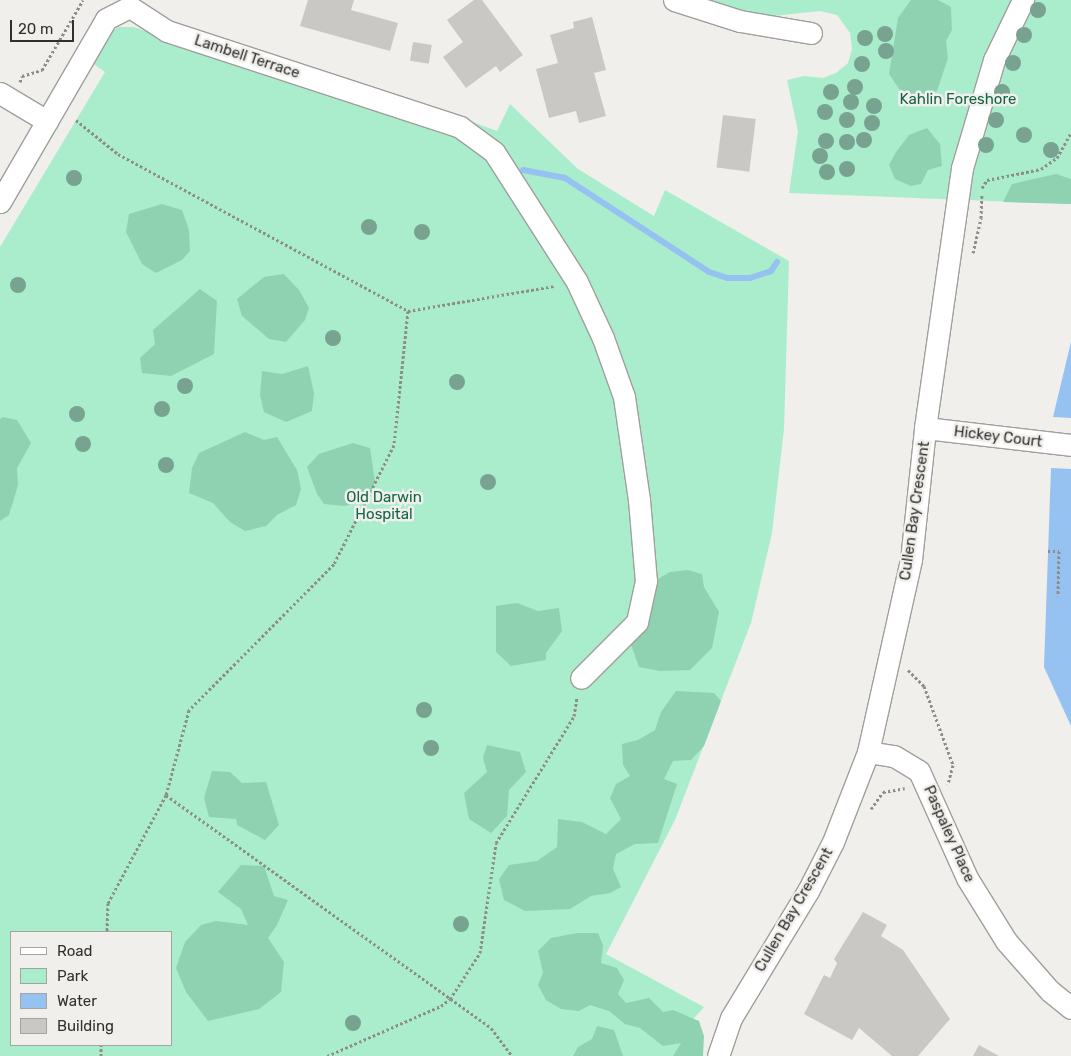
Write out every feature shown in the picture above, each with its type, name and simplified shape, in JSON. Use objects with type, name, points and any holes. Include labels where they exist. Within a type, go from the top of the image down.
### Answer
[{"type":"street","points":[[674,0],[740,21],[811,33]]},
{"type":"street","name":"Cullen Bay Crescent","points":[[718,1056],[731,1018],[808,891],[833,842],[868,752],[911,560],[925,428],[962,168],[994,60],[1023,0]]},
{"type":"street","name":"Lambell Terrace","points":[[0,202],[106,19],[130,6],[167,31],[460,127],[494,152],[577,282]]},
{"type":"street","points":[[10,89],[46,121]]},
{"type":"street","points":[[577,282],[624,397],[646,581],[637,622],[582,678]]},
{"type":"street","name":"Hickey Court","points":[[925,428],[1071,445]]},
{"type":"street","name":"Paspaley Place","points":[[868,752],[894,756],[919,771],[967,878],[1006,941],[1050,991],[1071,1008]]},
{"type":"path","points":[[10,89],[22,76],[42,70],[83,0]]},
{"type":"path","points":[[76,120],[118,154],[408,311],[577,282]]},
{"type":"path","points":[[972,188],[982,189],[987,180],[1042,169],[1057,158],[1071,133]]},
{"type":"path","points":[[107,931],[108,903],[166,795],[189,710],[334,564],[394,446],[408,311]]},
{"type":"path","points":[[1048,551],[1059,552],[1058,596]]},
{"type":"path","points":[[905,668],[924,686],[952,765],[949,783],[944,786]]},
{"type":"path","points":[[327,1056],[441,1006],[450,999],[480,953],[496,844],[574,716],[582,678]]},
{"type":"path","points":[[166,795],[491,1028],[512,1056]]},
{"type":"green space","name":"Kahlin Foreshore","points":[[693,0],[1071,0],[1071,204],[789,193],[798,131],[787,80],[804,76],[823,78],[836,73],[848,63],[852,49],[850,33],[837,15],[820,11],[756,18]]},
{"type":"green space","points":[[911,0],[938,0],[951,7],[952,30],[946,41],[948,58],[937,91],[914,97],[899,89],[889,74],[898,18]]},
{"type":"green space","name":"Old Darwin Hospital","points":[[118,27],[134,27],[409,121],[417,102],[497,131],[510,104],[578,169],[654,216],[665,190],[789,261],[784,429],[772,533],[751,623],[675,820],[606,954],[704,1007],[689,1024],[690,1056],[0,1056],[0,247],[105,72],[92,63],[105,38]]},
{"type":"green space","points":[[927,128],[940,144],[942,166],[928,170],[921,184],[911,186],[895,179],[889,165],[896,152],[909,135]]},
{"type":"green space","points":[[1056,174],[1071,179],[1071,204],[1003,202],[1012,184]]},
{"type":"green space","points":[[162,204],[182,210],[189,230],[190,251],[182,260],[156,273],[142,264],[126,232],[129,214]]},
{"type":"green space","points":[[284,274],[299,290],[309,308],[305,320],[286,342],[269,339],[242,316],[237,299],[264,277]]},
{"type":"green space","points":[[200,289],[217,301],[214,354],[171,376],[142,373],[140,358],[155,344],[153,330]]},
{"type":"green space","points":[[308,366],[314,393],[312,411],[286,422],[264,412],[260,395],[262,371],[282,374]]},
{"type":"green space","points":[[3,417],[17,420],[31,443],[17,468],[18,485],[9,515],[0,521],[0,419]]},
{"type":"green space","points":[[245,432],[264,440],[277,437],[297,470],[301,489],[296,505],[277,515],[266,526],[245,531],[230,522],[213,503],[189,493],[192,468],[199,453]]},
{"type":"green space","points":[[353,443],[370,448],[375,482],[367,501],[345,506],[324,504],[317,494],[307,467],[319,454]]},
{"type":"green space","points":[[688,570],[702,574],[704,587],[719,612],[712,648],[690,670],[660,671],[639,667],[629,639],[656,580],[670,572]]},
{"type":"green space","points":[[517,603],[538,611],[559,608],[562,631],[546,653],[546,660],[511,666],[496,652],[496,606]]},
{"type":"green space","points":[[676,691],[714,693],[721,701],[704,746],[691,760],[673,761],[664,779],[677,784],[658,843],[635,844],[616,854],[613,869],[621,887],[610,893],[591,896],[570,909],[525,911],[504,900],[499,879],[509,865],[537,861],[557,847],[558,819],[582,822],[606,834],[621,819],[610,798],[616,784],[630,776],[623,765],[622,744],[638,740],[655,730],[661,712]]},
{"type":"green space","points":[[487,745],[520,752],[526,772],[509,790],[507,816],[491,833],[469,819],[464,793],[487,772],[483,758]]},
{"type":"green space","points":[[212,771],[230,772],[242,783],[266,782],[279,825],[265,840],[237,825],[236,819],[209,817],[204,798]]},
{"type":"green space","points":[[241,865],[264,866],[274,896],[288,900],[277,925],[268,938],[284,962],[281,992],[259,1009],[208,1021],[186,992],[176,968],[185,942],[201,925],[216,921],[248,925],[241,909],[218,892]]},
{"type":"green space","points":[[577,933],[598,933],[603,945],[601,963],[617,968],[624,980],[618,994],[626,1003],[649,998],[663,1012],[673,1010],[699,1021],[704,1036],[703,1056],[673,1056],[681,1043],[663,1046],[640,1028],[625,1024],[609,1011],[590,1005],[579,1011],[561,1009],[546,1000],[538,985],[543,973],[538,951],[551,938]]},
{"type":"green space","points":[[597,1026],[614,1030],[623,1056],[573,1056],[578,1047],[592,1039]]},
{"type":"water","points":[[1071,342],[1071,418],[1053,417]]},
{"type":"water","points":[[1051,468],[1071,469],[1071,726],[1044,667]]},
{"type":"building","points":[[308,0],[354,0],[351,10],[398,23],[390,51],[300,26]]},
{"type":"building","points":[[474,0],[482,0],[523,55],[500,72],[496,66],[466,88],[443,57],[463,42],[447,20]]},
{"type":"building","points":[[592,17],[606,70],[594,73],[606,116],[579,123],[576,111],[549,118],[536,69],[558,63],[550,35],[574,28],[573,22]]},
{"type":"building","points":[[413,42],[432,45],[429,64],[410,61]]},
{"type":"building","points":[[723,115],[756,119],[749,172],[717,168]]},
{"type":"building","points":[[863,912],[887,925],[881,936],[903,950],[950,1019],[918,1056],[892,1056],[859,1028],[852,1040],[804,1014],[824,975],[830,978],[837,963],[834,959]]},
{"type":"building","points":[[979,1045],[999,1056],[973,1056]]},
{"type":"waterway","points":[[523,170],[565,178],[709,272],[727,278],[750,278],[771,271],[777,262]]}]
